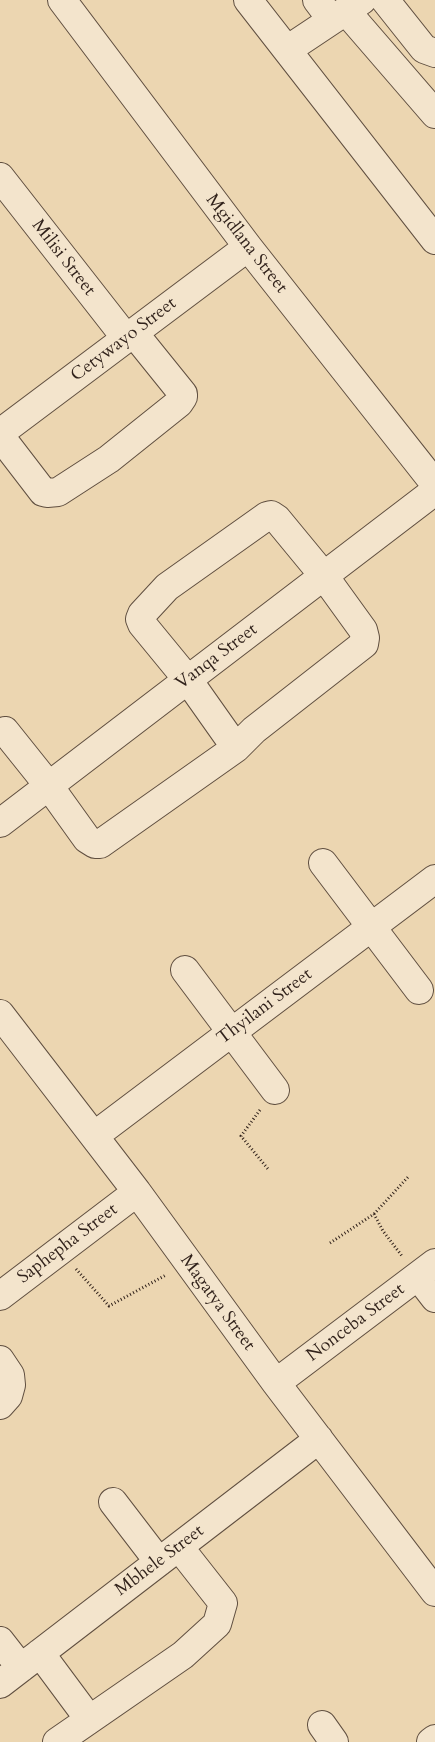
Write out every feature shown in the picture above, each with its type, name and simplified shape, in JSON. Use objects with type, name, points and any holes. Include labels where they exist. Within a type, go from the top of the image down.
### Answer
[{"type":"street","name":"Mgidlana Street","points":[[62,0],[248,247],[435,484]]},
{"type":"street","points":[[248,0],[435,240]]},
{"type":"street","points":[[385,0],[424,49],[435,53]]},
{"type":"street","points":[[287,50],[339,8],[435,114]]},
{"type":"street","name":"Milisi Street","points":[[0,178],[130,335],[183,394],[179,403],[109,459],[58,492],[43,492],[0,435]]},
{"type":"street","name":"Cetywayo Street","points":[[0,435],[248,247]]},
{"type":"street","name":"Vanqa Street","points":[[0,823],[435,491]]},
{"type":"street","points":[[5,731],[49,786],[87,839],[95,844],[100,844],[236,748],[254,730],[364,644],[365,638],[363,630],[324,576],[274,516],[267,516],[167,587],[151,602],[140,619],[142,624],[188,680],[236,748]]},
{"type":"street","points":[[322,864],[419,990]]},
{"type":"street","name":"Thyilani Street","points":[[94,1136],[435,878]]},
{"type":"street","points":[[185,970],[276,1090]]},
{"type":"street","name":"Magatya Street","points":[[0,1014],[137,1192],[276,1383],[435,1592]]},
{"type":"street","name":"Saphepha Street","points":[[0,1296],[137,1192]]},
{"type":"street","points":[[427,1269],[435,1298]]},
{"type":"street","name":"Nonceba Street","points":[[276,1383],[427,1269]]},
{"type":"street","points":[[0,1360],[10,1375],[11,1385],[8,1396],[0,1405]]},
{"type":"street","name":"Mbhele Street","points":[[20,1668],[319,1439]]},
{"type":"street","points":[[57,1742],[183,1655],[218,1624],[224,1603],[113,1502]]},
{"type":"street","points":[[0,1641],[20,1668],[89,1720]]},
{"type":"street","points":[[431,1742],[435,1739]]},
{"type":"path","points":[[268,1169],[241,1136],[276,1090]]},
{"type":"path","points":[[330,1243],[374,1214],[409,1176]]},
{"type":"path","points":[[374,1214],[383,1231],[427,1269]]},
{"type":"path","points":[[60,1251],[109,1306],[188,1263]]}]
